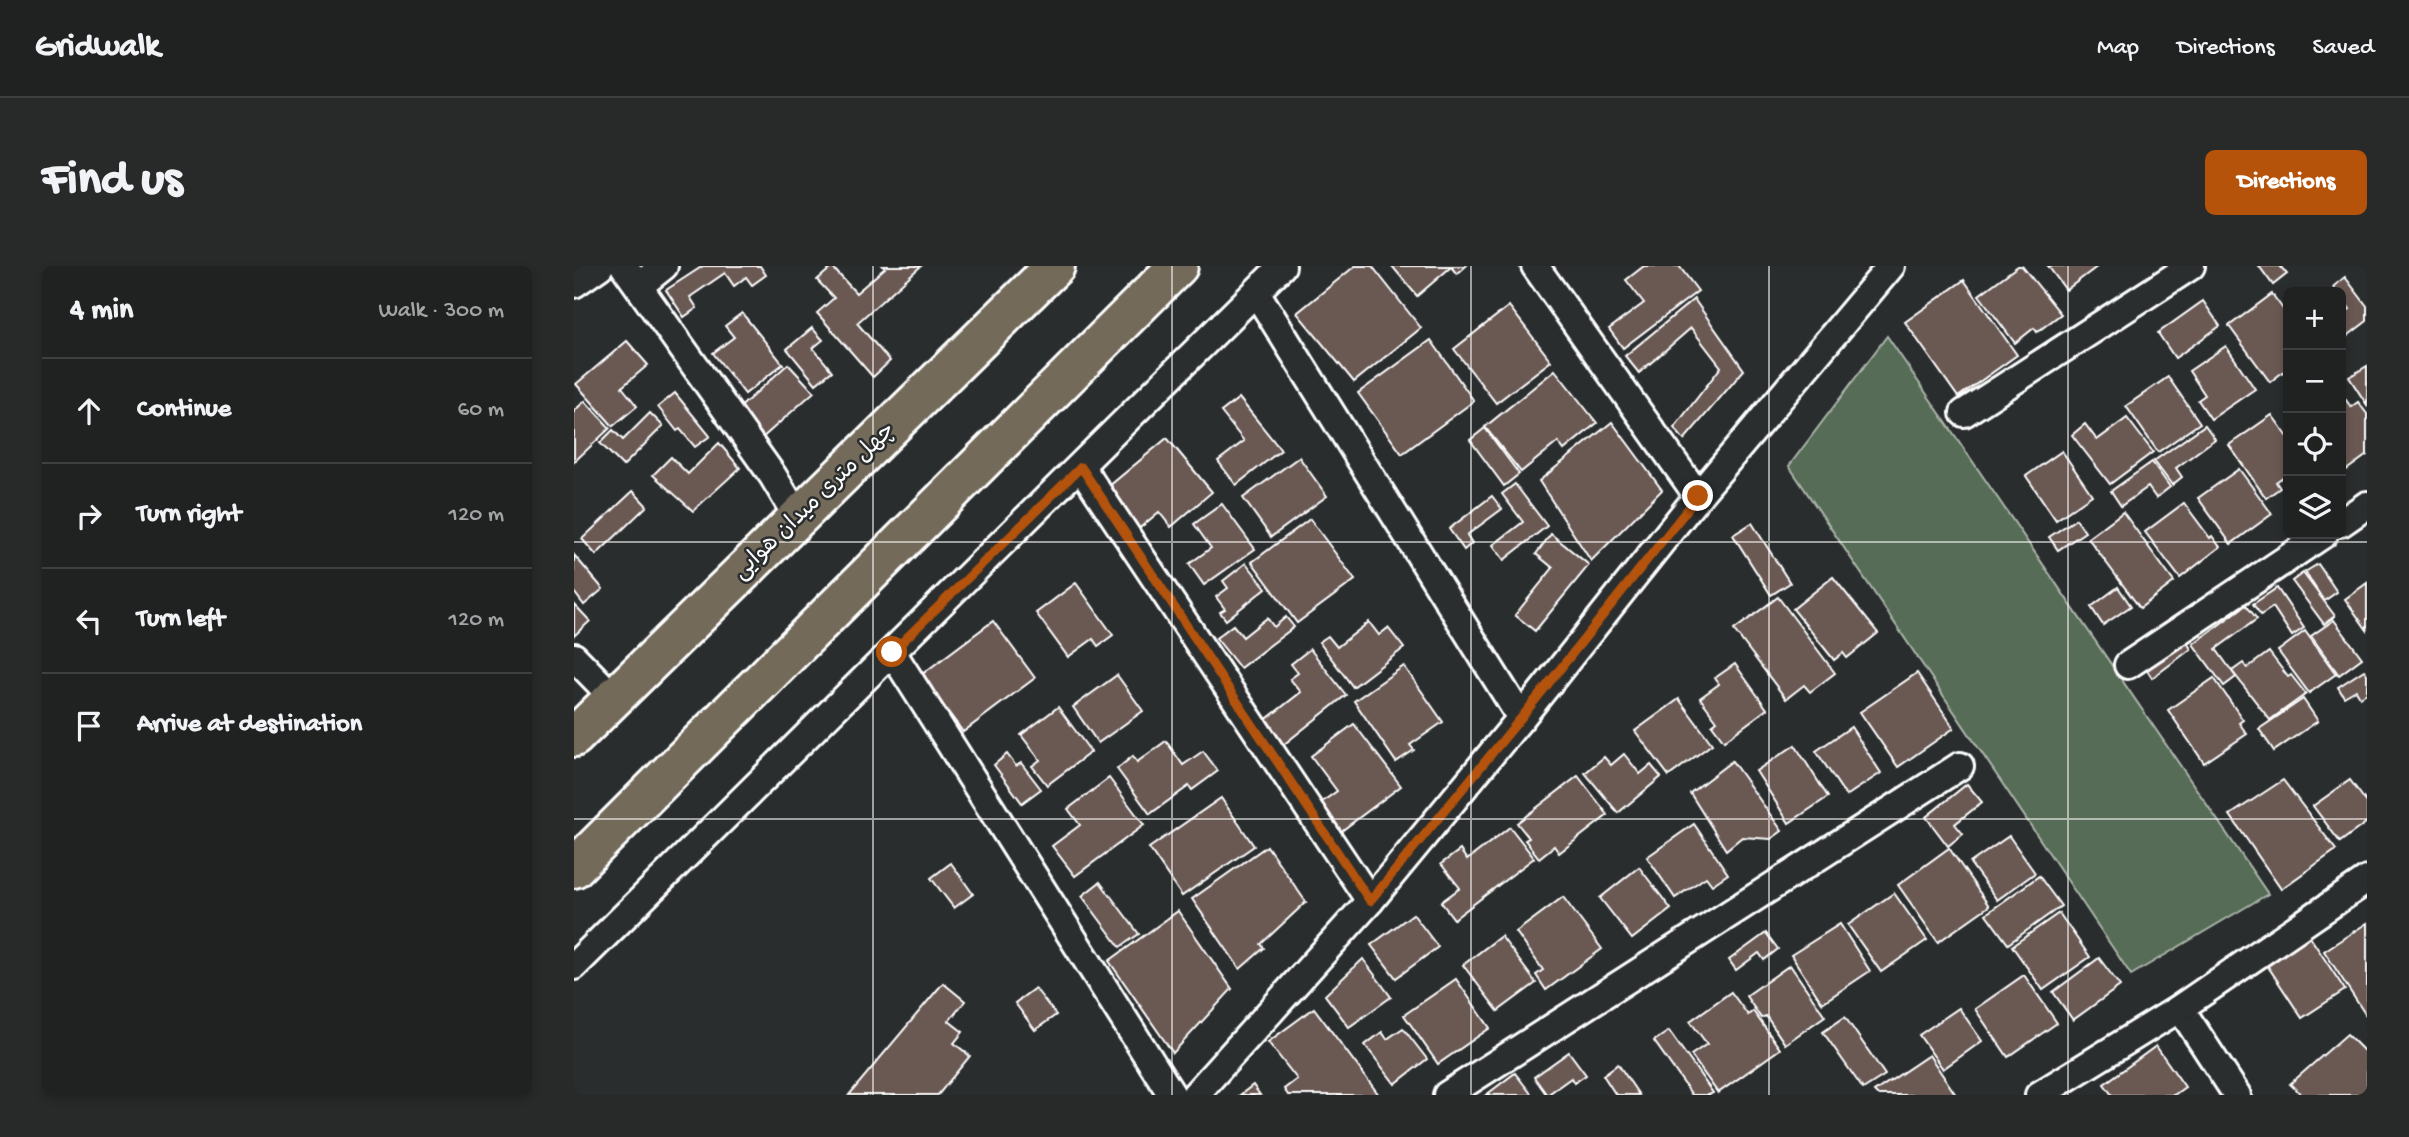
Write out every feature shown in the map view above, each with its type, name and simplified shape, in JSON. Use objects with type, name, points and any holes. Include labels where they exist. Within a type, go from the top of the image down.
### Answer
[{"type":"main road","name":"چهل متری میدان هوایی","points":[[574,737],[1055,266]]},
{"type":"main road","points":[[574,868],[1178,266]]},
{"type":"street","points":[[574,284],[600,266]]},
{"type":"street","points":[[664,266],[631,276],[773,476],[798,518]]},
{"type":"street","points":[[574,966],[1282,266]]},
{"type":"street","points":[[1535,266],[1698,496]]},
{"type":"street","points":[[1195,1095],[1370,901],[1521,718],[1698,496],[1891,266]]},
{"type":"street","points":[[1964,413],[2190,266]]},
{"type":"street","points":[[1256,292],[1521,718]]},
{"type":"street","points":[[1081,467],[1370,901]]},
{"type":"street","points":[[2346,520],[2367,505]]},
{"type":"street","points":[[2128,665],[2317,539]]},
{"type":"street","points":[[892,652],[1172,1095]]},
{"type":"street","points":[[574,657],[614,698]]},
{"type":"street","points":[[1447,1095],[1960,766]]},
{"type":"street","points":[[2039,1095],[2180,1007],[2367,880]]},
{"type":"street","points":[[2180,1007],[2236,1095]]},
{"type":"green space","points":[[1887,336],[2268,894],[2131,975],[1789,466]]},
{"type":"building","points":[[703,266],[760,266],[766,275],[752,285],[746,277],[734,286],[725,273],[690,297],[697,308],[684,317],[666,290]]},
{"type":"building","points":[[883,266],[921,266],[857,323],[890,361],[873,377],[817,313],[834,298],[817,280],[832,267],[856,293],[885,268]]},
{"type":"building","points":[[1355,266],[1372,266],[1421,328],[1354,382],[1297,313]]},
{"type":"building","points":[[1392,266],[1466,266],[1457,274],[1451,267],[1417,296]]},
{"type":"building","points":[[1644,266],[1679,266],[1698,291],[1623,348],[1609,329],[1644,303],[1626,280]]},
{"type":"building","points":[[2018,266],[2022,266],[2061,314],[2037,332],[2034,328],[2015,343],[1979,295]]},
{"type":"building","points":[[2048,266],[2098,266],[2066,290]]},
{"type":"building","points":[[2259,266],[2280,266],[2287,274],[2273,285]]},
{"type":"building","points":[[2345,277],[2367,306],[2367,321],[2346,337],[2346,312],[2350,309],[2346,304],[2346,287],[2333,287]]},
{"type":"building","points":[[1964,280],[2017,355],[1958,397],[1905,322]]},
{"type":"building","points":[[2272,294],[2283,309],[2283,372],[2270,382],[2229,326]]},
{"type":"building","points":[[1694,299],[1744,370],[1684,440],[1674,428],[1721,367],[1691,328],[1639,373],[1625,356]]},
{"type":"building","points":[[2203,301],[2220,326],[2175,358],[2158,333]]},
{"type":"building","points":[[1509,306],[1551,361],[1496,403],[1454,349]]},
{"type":"building","points":[[742,313],[783,364],[745,394],[713,353],[734,337],[725,326]]},
{"type":"building","points":[[812,328],[823,340],[813,348],[832,371],[816,384],[787,349]]},
{"type":"building","points":[[1431,340],[1474,401],[1402,454],[1358,393]]},
{"type":"building","points":[[627,341],[648,365],[622,387],[637,406],[613,426],[576,384]]},
{"type":"building","points":[[2226,346],[2255,389],[2211,419],[2198,400],[2205,395],[2189,371]]},
{"type":"building","points":[[788,364],[814,392],[761,439],[736,411]]},
{"type":"building","points":[[2367,366],[2367,405],[2349,377]]},
{"type":"building","points":[[1555,370],[1597,423],[1564,450],[1558,442],[1521,472],[1485,427]]},
{"type":"building","points":[[2168,377],[2200,423],[2158,452],[2126,406]]},
{"type":"building","points":[[675,393],[710,436],[695,447],[680,429],[677,431],[658,407]]},
{"type":"building","points":[[1239,398],[1281,450],[1236,485],[1218,461],[1244,441],[1221,412]]},
{"type":"building","points":[[2346,400],[2351,407],[2358,402],[2367,414],[2367,455],[2346,470]]},
{"type":"building","points":[[585,401],[610,428],[574,462],[574,411]]},
{"type":"building","points":[[650,413],[663,426],[623,466],[600,443],[613,430],[623,440]]},
{"type":"building","points":[[2272,415],[2283,430],[2283,477],[2276,482],[2280,488],[2266,498],[2229,445]]},
{"type":"building","points":[[2127,418],[2153,452],[2110,484],[2072,435],[2085,424],[2097,440]]},
{"type":"building","points":[[1612,422],[1662,490],[1591,561],[1539,481]]},
{"type":"building","points":[[2205,425],[2215,439],[2176,468],[2182,477],[2172,485],[2154,461]]},
{"type":"building","points":[[1485,428],[1519,474],[1504,486],[1470,440]]},
{"type":"building","points":[[1167,438],[1212,492],[1171,527],[1159,512],[1135,532],[1102,492]]},
{"type":"building","points":[[719,443],[740,468],[693,511],[653,475],[671,457],[688,474]]},
{"type":"building","points":[[2062,451],[2092,495],[2056,520],[2026,476]]},
{"type":"building","points":[[1299,457],[1327,496],[1271,537],[1243,498]]},
{"type":"building","points":[[2152,462],[2170,487],[2156,498],[2148,487],[2121,506],[2111,491]]},
{"type":"building","points":[[2239,469],[2272,514],[2231,544],[2198,498]]},
{"type":"building","points":[[1515,484],[1547,526],[1504,560],[1493,545],[1523,522],[1502,494]]},
{"type":"building","points":[[633,491],[647,506],[596,555],[582,539]]},
{"type":"building","points":[[1492,496],[1502,509],[1467,535],[1472,543],[1464,550],[1449,529]]},
{"type":"building","points":[[2184,503],[2220,547],[2180,578],[2145,532]]},
{"type":"building","points":[[1222,504],[1255,549],[1204,585],[1189,564],[1211,548],[1194,524]]},
{"type":"building","points":[[2123,512],[2174,582],[2140,608],[2088,538]]},
{"type":"building","points":[[1310,519],[1355,580],[1297,623],[1252,562]]},
{"type":"building","points":[[2076,519],[2085,532],[2058,550],[2049,537]]},
{"type":"building","points":[[1752,523],[1790,583],[1771,595],[1733,535]]},
{"type":"building","points":[[1551,534],[1589,565],[1535,631],[1515,615],[1553,568],[1536,554]]},
{"type":"building","points":[[574,555],[603,589],[584,605],[574,592]]},
{"type":"building","points":[[1246,563],[1266,588],[1226,620],[1220,612],[1225,609],[1216,597],[1228,588],[1223,581]]},
{"type":"building","points":[[2318,564],[2337,592],[2324,601],[2305,572]]},
{"type":"building","points":[[2303,573],[2335,616],[2324,624],[2292,581]]},
{"type":"building","points":[[1833,577],[1878,633],[1847,658],[1843,653],[1834,660],[1793,609]]},
{"type":"building","points":[[1076,583],[1113,635],[1098,646],[1093,639],[1068,657],[1036,613]]},
{"type":"building","points":[[2367,583],[2367,630],[2345,599]]},
{"type":"building","points":[[2118,587],[2131,606],[2103,625],[2091,607]]},
{"type":"building","points":[[2277,588],[2304,628],[2292,636],[2273,607],[2261,615],[2253,604]]},
{"type":"building","points":[[1778,597],[1835,673],[1810,692],[1804,685],[1786,699],[1734,630]]},
{"type":"building","points":[[574,604],[590,621],[574,636]]},
{"type":"building","points":[[2246,605],[2257,619],[2216,649],[2236,677],[2224,686],[2193,644]]},
{"type":"building","points":[[1286,617],[1294,627],[1240,668],[1216,638],[1233,625],[1243,637],[1267,618],[1274,627]]},
{"type":"building","points":[[2334,620],[2362,658],[2339,675],[2311,636]]},
{"type":"building","points":[[993,621],[1035,678],[963,732],[921,675]]},
{"type":"building","points":[[1369,622],[1379,635],[1388,628],[1404,648],[1353,687],[1319,642],[1328,636],[1337,647]]},
{"type":"building","points":[[2305,631],[2336,674],[2309,693],[2278,651]]},
{"type":"building","points":[[2184,637],[2191,649],[2152,678],[2145,667]]},
{"type":"building","points":[[1310,649],[1346,695],[1278,749],[1259,725],[1301,692],[1290,679],[1298,673],[1291,664]]},
{"type":"building","points":[[2269,652],[2288,677],[2291,675],[2306,694],[2270,720],[2232,671],[2243,663],[2247,668]]},
{"type":"building","points":[[1735,664],[1767,709],[1724,741],[1712,725],[1717,721],[1700,698],[1719,684],[1715,678]]},
{"type":"building","points":[[1404,666],[1443,722],[1410,745],[1414,750],[1396,762],[1354,701]]},
{"type":"building","points":[[2364,670],[2367,674],[2367,693],[2360,697],[2356,690],[2344,697],[2338,687]]},
{"type":"building","points":[[1917,673],[1954,728],[1898,767],[1860,712]]},
{"type":"building","points":[[1117,675],[1143,711],[1098,743],[1073,707]]},
{"type":"building","points":[[2214,678],[2243,720],[2239,723],[2247,734],[2204,763],[2168,710]]},
{"type":"building","points":[[1679,699],[1712,744],[1669,776],[1635,731]]},
{"type":"building","points":[[2303,699],[2318,721],[2274,751],[2259,729]]},
{"type":"building","points":[[1058,707],[1091,752],[1047,785],[1032,766],[1040,760],[1021,735]]},
{"type":"building","points":[[1354,724],[1401,786],[1336,835],[1315,807],[1337,791],[1311,756]]},
{"type":"building","points":[[1851,727],[1881,773],[1846,796],[1816,751]]},
{"type":"building","points":[[1166,741],[1183,765],[1203,751],[1218,771],[1192,790],[1189,786],[1150,814],[1117,769],[1133,756],[1137,762]]},
{"type":"building","points":[[1795,745],[1828,797],[1789,823],[1756,771]]},
{"type":"building","points":[[1007,754],[1016,766],[1021,763],[1041,789],[1022,803],[994,765]]},
{"type":"building","points":[[1624,754],[1640,774],[1651,765],[1661,777],[1618,813],[1585,773],[1604,757],[1611,765]]},
{"type":"building","points":[[1732,761],[1782,831],[1771,839],[1742,837],[1726,850],[1690,793]]},
{"type":"building","points":[[1578,776],[1608,815],[1559,853],[1554,846],[1539,858],[1525,840],[1529,838],[1517,823]]},
{"type":"building","points":[[1109,778],[1144,825],[1075,876],[1052,846],[1080,825],[1068,809]]},
{"type":"building","points":[[2283,780],[2336,850],[2281,889],[2230,815]]},
{"type":"building","points":[[2350,780],[2367,803],[2367,822],[2340,842],[2313,806]]},
{"type":"building","points":[[1967,784],[1982,802],[1955,824],[1963,834],[1948,846],[1926,817]]},
{"type":"building","points":[[1221,798],[1254,846],[1182,896],[1149,848]]},
{"type":"building","points":[[1694,824],[1728,874],[1712,885],[1706,877],[1675,898],[1647,857]]},
{"type":"building","points":[[1510,827],[1534,858],[1454,919],[1441,902],[1460,888],[1441,864],[1460,850],[1467,860]]},
{"type":"building","points":[[2009,836],[2035,873],[1997,900],[1970,863]]},
{"type":"building","points":[[1267,846],[1306,902],[1261,944],[1264,948],[1240,969],[1192,899]]},
{"type":"building","points":[[1949,848],[1989,906],[1938,942],[1898,885]]},
{"type":"building","points":[[951,863],[973,894],[954,908],[931,878]]},
{"type":"building","points":[[1639,867],[1671,909],[1632,939],[1600,898]]},
{"type":"building","points":[[2039,876],[2061,906],[2008,944],[1986,914]]},
{"type":"building","points":[[1100,882],[1139,934],[1120,947],[1082,896]]},
{"type":"building","points":[[1894,893],[1927,940],[1881,972],[1848,925]]},
{"type":"building","points":[[1563,897],[1602,949],[1546,990],[1536,975],[1543,970],[1516,932]]},
{"type":"building","points":[[1178,911],[1232,989],[1173,1053],[1109,961]]},
{"type":"building","points":[[2059,913],[2090,957],[2043,990],[2012,946]]},
{"type":"building","points":[[1413,914],[1438,947],[1396,978],[1371,945]]},
{"type":"building","points":[[2367,923],[2367,1017],[2324,951]]},
{"type":"building","points":[[1840,924],[1870,971],[1822,1003],[1791,955]]},
{"type":"building","points":[[1766,933],[1778,949],[1764,960],[1759,953],[1736,970],[1729,960]]},
{"type":"building","points":[[1501,936],[1536,983],[1498,1011],[1463,965]]},
{"type":"building","points":[[2310,937],[2345,990],[2302,1018],[2267,965]]},
{"type":"building","points":[[2099,958],[2120,986],[2073,1020],[2053,992]]},
{"type":"building","points":[[1363,959],[1391,997],[1349,1027],[1325,995]]},
{"type":"building","points":[[1790,965],[1825,1016],[1785,1044],[1766,1016],[1761,1018],[1746,996]]},
{"type":"building","points":[[2024,975],[2057,1023],[2008,1057],[1975,1009]]},
{"type":"building","points":[[1456,979],[1490,1028],[1438,1064],[1404,1015]]},
{"type":"building","points":[[943,983],[965,1001],[949,1021],[963,1032],[954,1043],[970,1056],[938,1095],[849,1095]]},
{"type":"building","points":[[1035,988],[1056,1015],[1035,1030],[1015,1003]]},
{"type":"building","points":[[1731,992],[1748,1015],[1753,1011],[1780,1049],[1718,1093],[1691,1055],[1707,1044],[1690,1021]]},
{"type":"building","points":[[1314,1008],[1379,1095],[1288,1095],[1284,1089],[1297,1079],[1268,1042]]},
{"type":"building","points":[[1959,1008],[1982,1041],[1943,1069],[1919,1035]]},
{"type":"building","points":[[1845,1017],[1885,1075],[1863,1089],[1823,1032]]},
{"type":"building","points":[[1403,1028],[1427,1059],[1395,1084],[1365,1045],[1382,1032],[1387,1039]]},
{"type":"building","points":[[1669,1031],[1713,1093],[1692,1095],[1654,1041]]},
{"type":"building","points":[[2347,1034],[2367,1054],[2367,1095],[2302,1095],[2290,1084]]},
{"type":"building","points":[[2156,1046],[2185,1087],[2174,1095],[2112,1095],[2104,1084]]},
{"type":"building","points":[[1569,1052],[1586,1075],[1574,1083],[1571,1078],[1547,1095],[1534,1077]]},
{"type":"building","points":[[1929,1055],[1956,1095],[1877,1095],[1874,1092]]},
{"type":"building","points":[[1618,1064],[1639,1095],[1616,1095],[1603,1075]]},
{"type":"building","points":[[1515,1073],[1532,1095],[1486,1095]]},
{"type":"building","points":[[1253,1085],[1260,1095],[1240,1095]]},
{"type":"route","points":[[892,652],[1081,467],[1370,901],[1521,718],[1698,496]]}]
